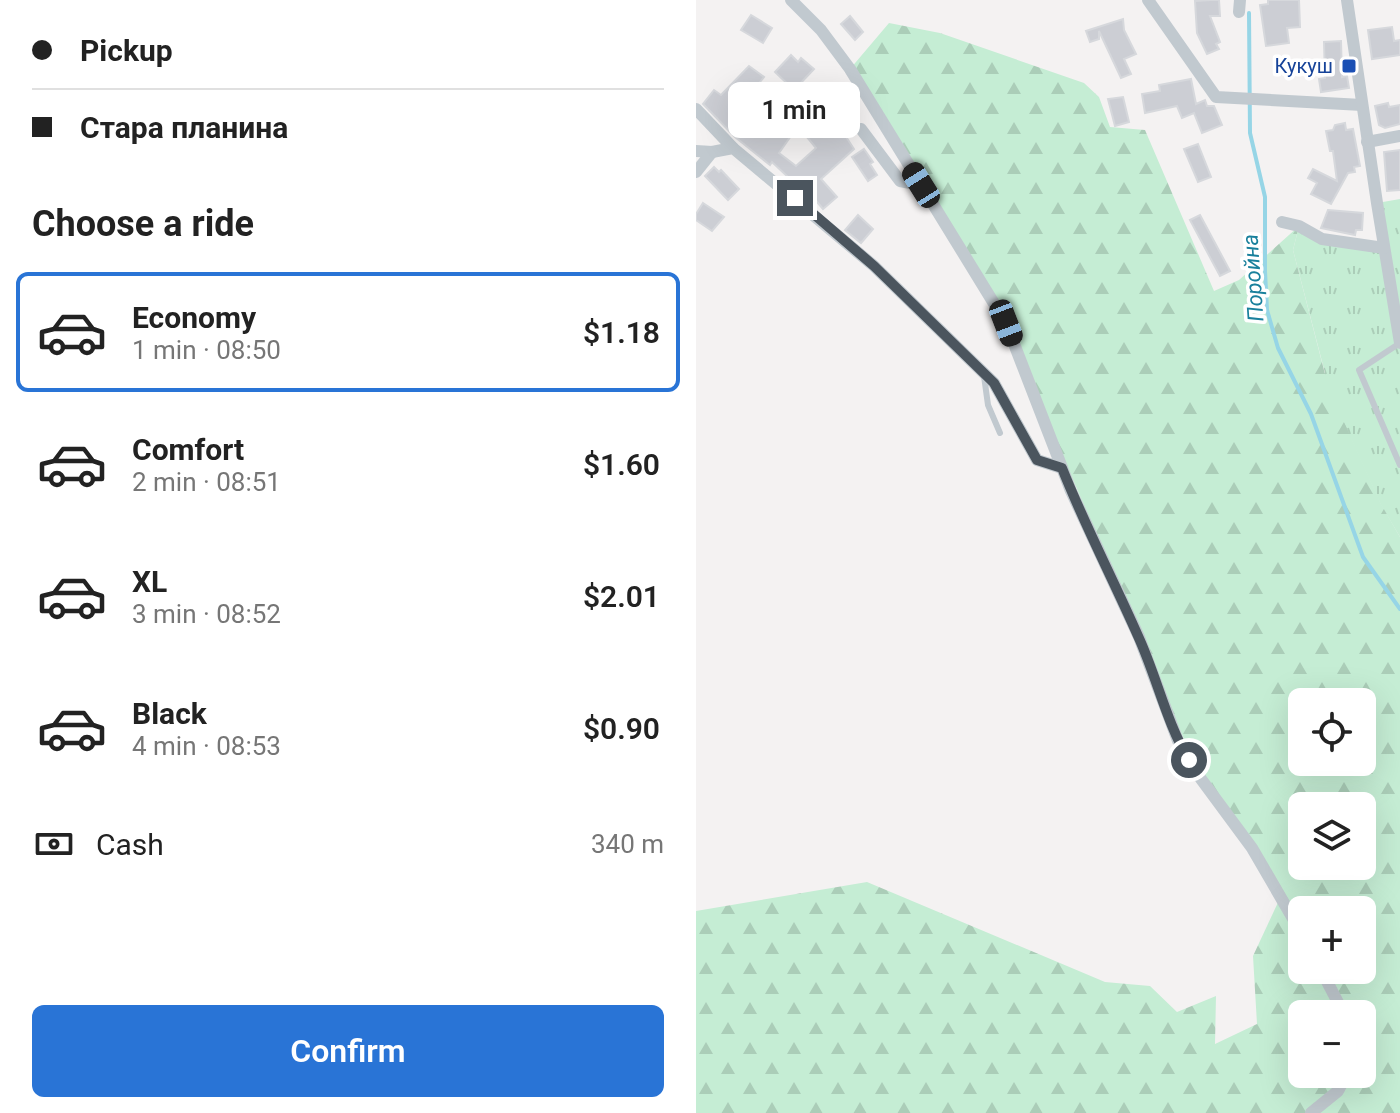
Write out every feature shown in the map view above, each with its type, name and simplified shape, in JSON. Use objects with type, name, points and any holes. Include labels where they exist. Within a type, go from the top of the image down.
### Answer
[{"type":"street","points":[[791,0],[821,30],[850,69],[1006,323],[1062,468],[1139,637],[1178,741],[1201,779],[1252,848],[1288,910]]},
{"type":"street","points":[[1148,0],[1216,97],[1362,105]]},
{"type":"street","points":[[1347,0],[1384,248],[1395,286],[1400,343]]},
{"type":"street","points":[[696,109],[733,148],[874,266],[984,373],[994,383],[1037,460],[1062,468]]},
{"type":"street","points":[[861,129],[900,181],[921,185]]},
{"type":"street","points":[[1367,142],[1400,136]]},
{"type":"street","points":[[696,151],[733,148]]},
{"type":"street","points":[[696,172],[712,152]]},
{"type":"street","points":[[1282,222],[1299,226],[1322,239],[1384,248]]},
{"type":"street","points":[[1311,1113],[1340,1088]]},
{"type":"lane","points":[[1400,343],[1359,370],[1400,465]]},
{"type":"lane","points":[[984,373],[988,405],[1000,433]]},
{"type":"green space","points":[[889,23],[940,33],[1084,83],[1099,97],[1110,127],[1145,130],[1214,291],[1239,280],[1299,226],[1293,250],[1323,375],[1381,504],[1400,537],[1400,1113],[696,1113],[696,911],[867,882],[1105,982],[1150,986],[1177,1012],[1216,996],[1215,1044],[1257,1024],[1253,956],[1281,896],[1201,779],[1006,323],[850,69]]},
{"type":"green space","points":[[1400,199],[1400,537],[1381,505],[1322,375],[1325,373],[1293,250],[1299,226],[1322,239],[1384,247],[1377,203]]},
{"type":"building","points":[[1219,0],[1220,16],[1210,16],[1220,42],[1216,44],[1219,49],[1207,54],[1197,33],[1195,1]]},
{"type":"building","points":[[1268,0],[1299,0],[1300,27],[1287,28],[1289,43],[1266,46],[1260,5],[1268,4]]},
{"type":"building","points":[[751,15],[772,28],[763,43],[741,30]]},
{"type":"building","points":[[850,16],[863,32],[855,40],[841,24]]},
{"type":"building","points":[[1123,19],[1124,30],[1136,54],[1124,59],[1131,74],[1121,78],[1099,31],[1099,39],[1090,42],[1086,31]]},
{"type":"building","points":[[1392,27],[1394,41],[1400,40],[1400,55],[1372,59],[1368,30]]},
{"type":"building","points":[[1341,41],[1342,77],[1347,76],[1349,88],[1321,92],[1319,79],[1325,78],[1324,42]]},
{"type":"building","points":[[791,55],[798,62],[801,58],[814,69],[794,90],[775,72]]},
{"type":"building","points":[[749,66],[764,77],[749,96],[760,105],[754,112],[774,128],[792,103],[804,94],[834,131],[840,135],[843,132],[854,149],[821,179],[837,197],[823,209],[807,190],[805,193],[772,162],[770,165],[735,137],[703,104],[714,90],[721,95]],"holes":[[[798,126],[816,148],[796,166],[779,153]]]},
{"type":"building","points":[[1191,79],[1196,104],[1205,100],[1207,106],[1214,106],[1222,125],[1202,133],[1194,113],[1182,118],[1177,106],[1145,113],[1142,94],[1160,91],[1159,85]]},
{"type":"building","points":[[1123,97],[1129,122],[1115,126],[1108,99]]},
{"type":"building","points":[[1388,103],[1389,107],[1400,105],[1400,124],[1385,128],[1379,125],[1375,106]]},
{"type":"building","points":[[1345,123],[1346,130],[1353,129],[1360,166],[1354,167],[1355,172],[1348,173],[1331,204],[1311,194],[1317,183],[1308,178],[1313,169],[1337,181],[1333,151],[1330,151],[1326,131]]},
{"type":"building","points":[[1198,144],[1211,177],[1198,182],[1184,149]]},
{"type":"building","points":[[864,149],[877,175],[868,181],[852,157]]},
{"type":"building","points":[[1400,150],[1400,190],[1387,191],[1384,152]]},
{"type":"building","points":[[714,167],[739,189],[728,200],[705,176]]},
{"type":"building","points":[[703,203],[724,217],[712,231],[696,220]]},
{"type":"building","points":[[1328,210],[1363,213],[1362,230],[1356,230],[1355,235],[1321,228]]},
{"type":"building","points":[[858,215],[873,229],[861,243],[845,230]]},
{"type":"building","points":[[1200,215],[1230,271],[1220,276],[1190,220]]},
{"type":"waterway","name":"Поройна","points":[[1249,13],[1250,133],[1265,197],[1267,310],[1278,348],[1311,414],[1363,557],[1400,609]]},
{"type":"place","name":"Кукуш","points":[[1349,66]]},
{"type":"route","points":[[795,198],[874,266],[994,383],[1037,460],[1062,468],[1139,637],[1178,741],[1189,760]]}]
